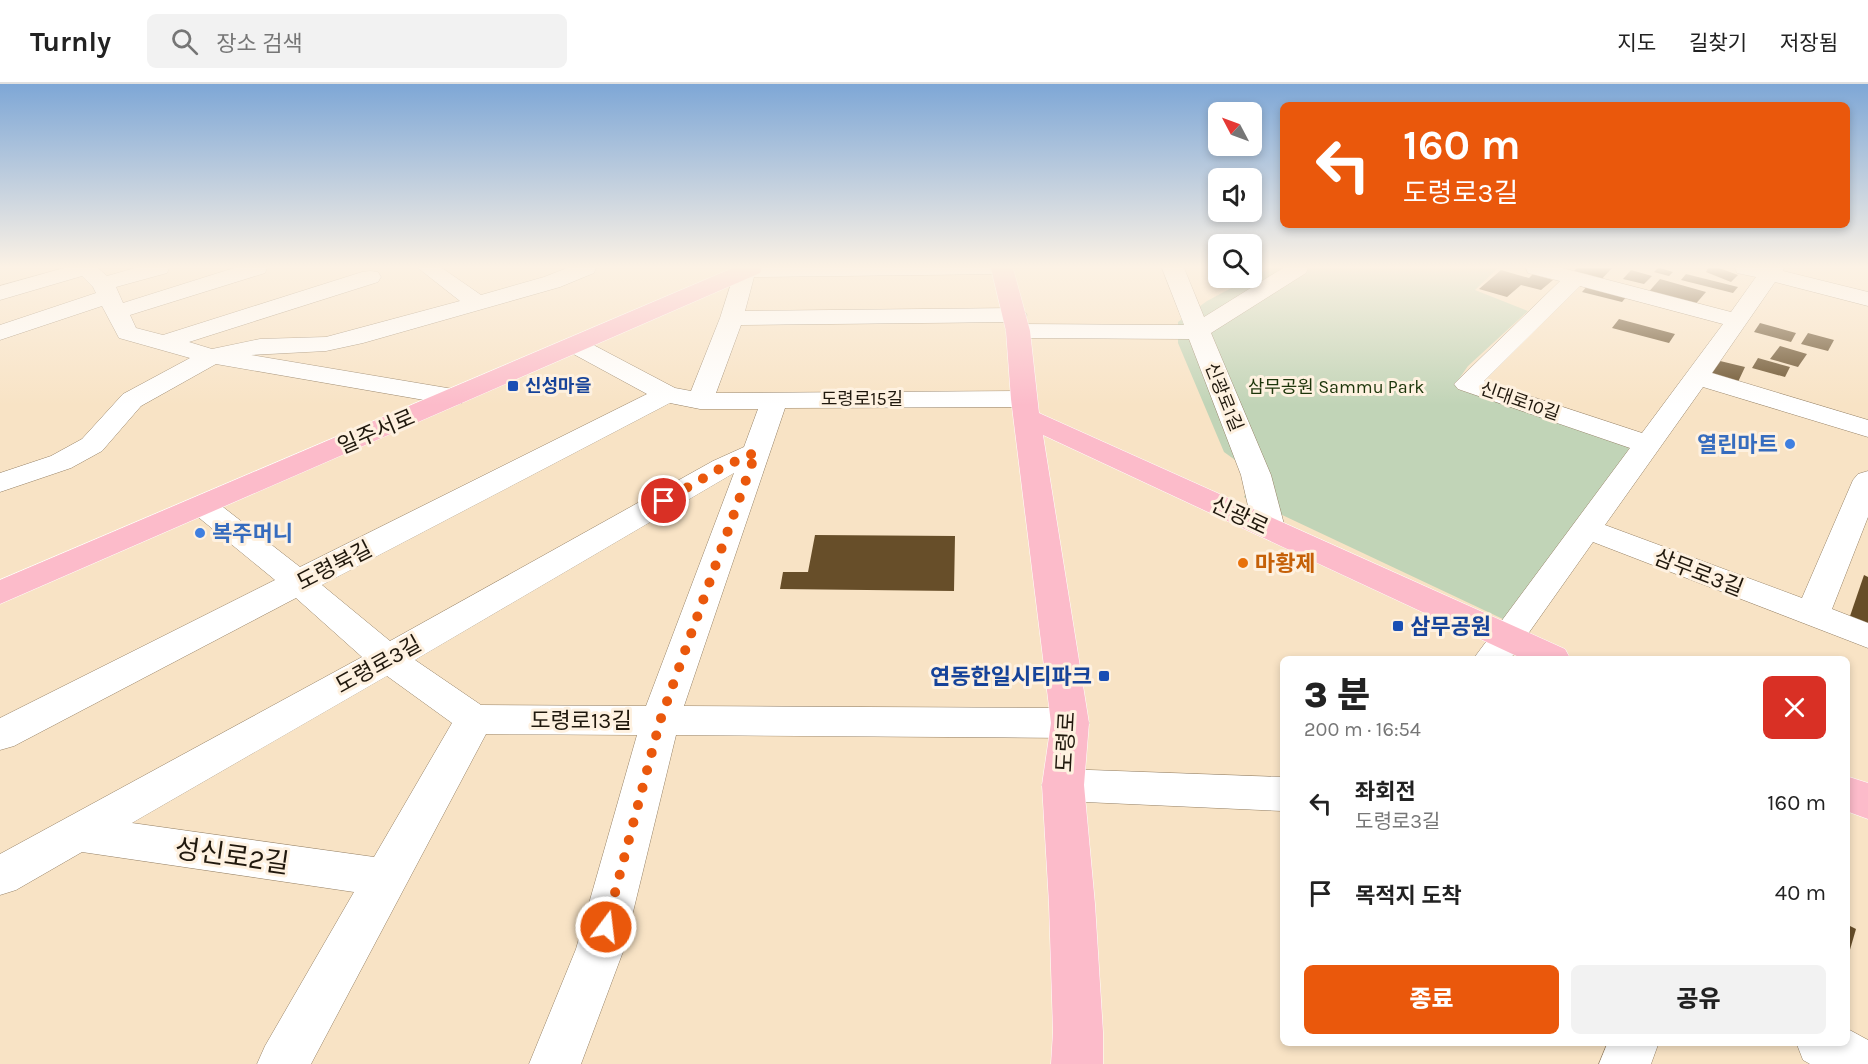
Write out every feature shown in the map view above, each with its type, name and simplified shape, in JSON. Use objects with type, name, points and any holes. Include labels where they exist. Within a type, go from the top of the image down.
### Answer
[{"type":"main road","name":"일주서로","points":[[0,593],[648,314]]},
{"type":"main road","name":"도령로","points":[[1014,314],[1070,723],[1063,785],[1072,904],[1078,1032],[1077,1064]]},
{"type":"main road","name":"신광로","points":[[1026,408],[1269,528],[1499,648],[1541,656]]},
{"type":"main road","points":[[1850,794],[1868,802]]},
{"type":"street","points":[[0,333],[38,314]]},
{"type":"street","points":[[116,314],[127,333],[212,356],[453,397]]},
{"type":"street","points":[[163,343],[235,314]]},
{"type":"street","points":[[0,483],[61,462],[92,445],[132,400],[212,356],[260,346],[326,344],[440,314]]},
{"type":"street","points":[[700,401],[734,314]]},
{"type":"street","name":"신광로1길","points":[[1190,314],[1256,475],[1269,528]]},
{"type":"street","points":[[732,318],[1017,323],[1197,332],[1226,314]]},
{"type":"street","name":"신대로10길","points":[[1539,314],[1467,384],[1646,444]]},
{"type":"street","points":[[1708,314],[1736,321]]},
{"type":"street","points":[[1499,648],[1697,377],[1740,314]]},
{"type":"street","name":"도령로15길","points":[[575,345],[667,394],[700,401],[775,399],[1026,408]]},
{"type":"street","points":[[1697,377],[1868,429]]},
{"type":"street","name":"도령북길","points":[[0,735],[667,394]]},
{"type":"street","points":[[555,1064],[600,949],[660,721],[775,399]]},
{"type":"street","name":"도령로3길","points":[[0,876],[388,659],[723,467],[756,452]]},
{"type":"street","points":[[1812,615],[1868,480]]},
{"type":"street","points":[[203,506],[299,583],[388,659],[474,719],[283,1064]]},
{"type":"street","name":"삼무로3길","points":[[1587,529],[1868,636]]},
{"type":"street","name":"도령로13길","points":[[474,719],[1070,723]]},
{"type":"street","points":[[1063,785],[1280,794]]},
{"type":"street","name":"성신로2길","points":[[76,833],[388,878]]},
{"type":"street","points":[[1625,1064],[1632,1046]]},
{"type":"street","points":[[1828,1046],[1860,1064]]},
{"type":"green space","name":"삼무공원 Sammu Park","points":[[1189,314],[1525,314],[1468,366],[1456,383],[1630,447],[1601,496],[1505,620],[1244,497],[1256,475],[1224,452],[1178,343],[1178,322]]},
{"type":"building","points":[[1619,319],[1675,334],[1669,343],[1612,328]]},
{"type":"building","points":[[1760,323],[1796,333],[1791,342],[1754,332]]},
{"type":"building","points":[[1808,333],[1834,340],[1828,351],[1801,344]]},
{"type":"building","points":[[1780,346],[1807,354],[1798,367],[1770,359]]},
{"type":"building","points":[[1758,358],[1790,367],[1785,377],[1752,368]]},
{"type":"building","points":[[1716,360],[1745,367],[1738,382],[1709,374]]},
{"type":"building","points":[[815,535],[955,536],[954,591],[780,589],[783,572],[808,572]]},
{"type":"building","points":[[1864,575],[1868,577],[1868,626],[1849,619]]},
{"type":"building","points":[[1850,926],[1856,929],[1850,950]]},
{"type":"place","name":"신성마을","points":[[513,386]]},
{"type":"place","name":"열린마트","points":[[1790,444]]},
{"type":"place","name":"복주머니","points":[[200,533]]},
{"type":"place","name":"마황제","points":[[1243,563]]},
{"type":"place","name":"삼무공원","points":[[1398,626]]},
{"type":"place","name":"연동한일시티파크","points":[[1104,676]]},
{"type":"route","points":[[606,927],[660,721],[756,452],[723,467],[664,501]]}]
